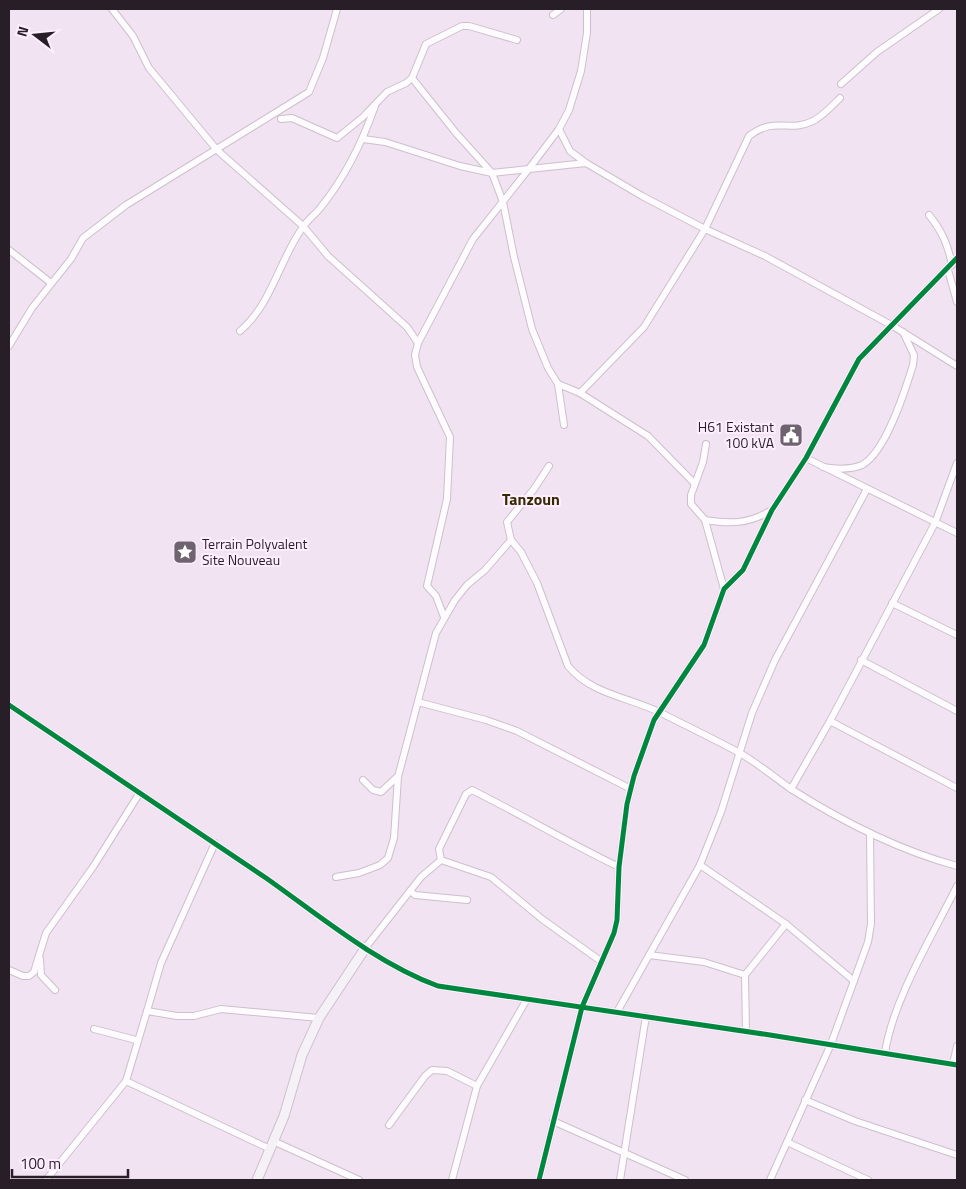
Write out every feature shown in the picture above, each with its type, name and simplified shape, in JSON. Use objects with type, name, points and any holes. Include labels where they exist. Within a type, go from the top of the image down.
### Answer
[{"type":"street","points":[[112,9],[133,36],[157,78],[217,150],[303,226],[328,256],[407,327],[418,343]]},
{"type":"street","points":[[9,346],[51,283],[71,259],[83,238],[126,205],[309,92],[323,58],[337,9]]},
{"type":"street","points":[[553,15],[562,9]]},
{"type":"street","points":[[444,617],[436,596],[427,586],[447,499],[450,437],[417,367],[415,355],[418,343],[473,239],[559,129],[569,110],[581,70],[587,33],[587,9]]},
{"type":"street","points":[[841,84],[877,52],[939,9]]},
{"type":"street","points":[[281,120],[292,118],[337,138],[356,124],[387,92],[412,78],[426,44],[462,26],[481,28],[516,40]]},
{"type":"street","points":[[412,78],[456,133],[492,172],[503,202],[532,329],[548,368],[558,384],[564,425]]},
{"type":"street","points":[[580,393],[644,327],[705,229],[749,136],[758,129],[770,124],[796,126],[811,122],[822,116],[840,98]]},
{"type":"street","points":[[240,331],[260,311],[303,226],[321,207],[342,178],[363,139],[376,103]]},
{"type":"street","points":[[559,129],[570,151],[586,163],[705,229],[765,256],[893,326],[957,366]]},
{"type":"street","points":[[363,139],[392,144],[460,166],[492,172],[586,163]]},
{"type":"street","points":[[929,215],[942,232],[948,245],[957,302]]},
{"type":"street","points":[[9,250],[51,283]]},
{"type":"street","points":[[539,1180],[582,1007],[614,933],[617,920],[619,867],[631,789],[659,712],[704,646],[724,589],[743,570],[772,510],[806,458],[859,359],[957,258]]},
{"type":"street","points":[[823,467],[842,468],[860,465],[878,450],[902,396],[913,365],[914,355],[903,332]]},
{"type":"street","points":[[558,384],[580,393],[648,436],[694,483]]},
{"type":"street","points":[[706,444],[703,462],[694,483],[692,504],[705,520],[724,589]]},
{"type":"street","points":[[806,458],[957,533]]},
{"type":"street","points":[[791,789],[830,721],[935,523],[957,463]]},
{"type":"street","points":[[549,466],[534,489],[507,522],[511,540],[521,552],[537,583],[568,666],[575,675],[589,684],[622,699],[642,704],[659,712],[739,753],[836,817],[917,853],[957,866]]},
{"type":"street","points":[[617,1012],[700,865],[721,812],[752,713],[775,660],[868,489]]},
{"type":"street","points":[[705,520],[740,523],[756,519],[772,510]]},
{"type":"street","points":[[336,877],[359,873],[380,865],[388,858],[394,838],[398,776],[436,633],[444,617],[467,585],[485,570],[511,540]]},
{"type":"street","points":[[892,603],[957,635]]},
{"type":"street","points":[[861,660],[957,711]]},
{"type":"street","points":[[418,702],[448,709],[517,731],[631,789]]},
{"type":"street","points":[[9,705],[139,794],[215,843],[366,948],[417,978],[438,986],[746,1031],[955,1065],[957,1046]]},
{"type":"street","points":[[830,721],[957,788]]},
{"type":"street","points":[[363,780],[373,790],[381,792],[398,776]]},
{"type":"street","points":[[440,860],[440,849],[466,794],[472,790],[529,818],[556,836],[619,867]]},
{"type":"street","points":[[9,970],[22,976],[29,976],[34,972],[46,934],[93,867],[139,794]]},
{"type":"street","points":[[770,1180],[831,1044],[868,942],[871,924],[870,833]]},
{"type":"street","points":[[46,1180],[126,1081],[136,1040],[161,963],[215,843]]},
{"type":"street","points":[[257,1180],[284,1116],[302,1055],[319,1018],[366,948],[410,891],[432,866],[440,860]]},
{"type":"street","points":[[440,860],[490,877],[542,919],[602,962]]},
{"type":"street","points":[[700,865],[786,924],[854,981]]},
{"type":"street","points":[[885,1053],[888,1034],[907,988],[957,886]]},
{"type":"street","points":[[410,891],[415,895],[467,900]]},
{"type":"street","points":[[746,1031],[745,975],[786,924]]},
{"type":"street","points":[[40,955],[42,975]]},
{"type":"street","points":[[649,955],[704,962],[745,975]]},
{"type":"street","points":[[34,972],[42,975],[55,990]]},
{"type":"street","points":[[452,1180],[477,1086],[527,999]]},
{"type":"street","points":[[147,1010],[177,1016],[194,1016],[221,1009],[319,1018]]},
{"type":"street","points":[[620,1180],[646,1016]]},
{"type":"street","points":[[94,1029],[136,1040]]},
{"type":"street","points":[[389,1125],[425,1076],[432,1070],[447,1071],[477,1086]]},
{"type":"street","points":[[126,1081],[272,1145],[359,1180]]},
{"type":"street","points":[[805,1100],[855,1121],[957,1155]]},
{"type":"street","points":[[553,1121],[685,1180]]},
{"type":"street","points":[[787,1142],[868,1180]]},
{"type":"cycle path","points":[[539,1180],[582,1007],[614,933],[617,920],[619,867],[627,804],[634,776],[654,720],[704,645],[724,589],[743,570],[772,510],[806,458],[859,359],[957,258]]},
{"type":"cycle path","points":[[9,705],[266,878],[349,938],[393,965],[438,986],[770,1035],[957,1065]]},
{"type":"place","name":"H61 Existant 100 kVA","points":[[791,435]]},
{"type":"place","name":"Terrain Polyvalent Site Nouveau","points":[[185,552]]},
{"type":"district","name":"Tanzoun","points":[[531,499]]}]
